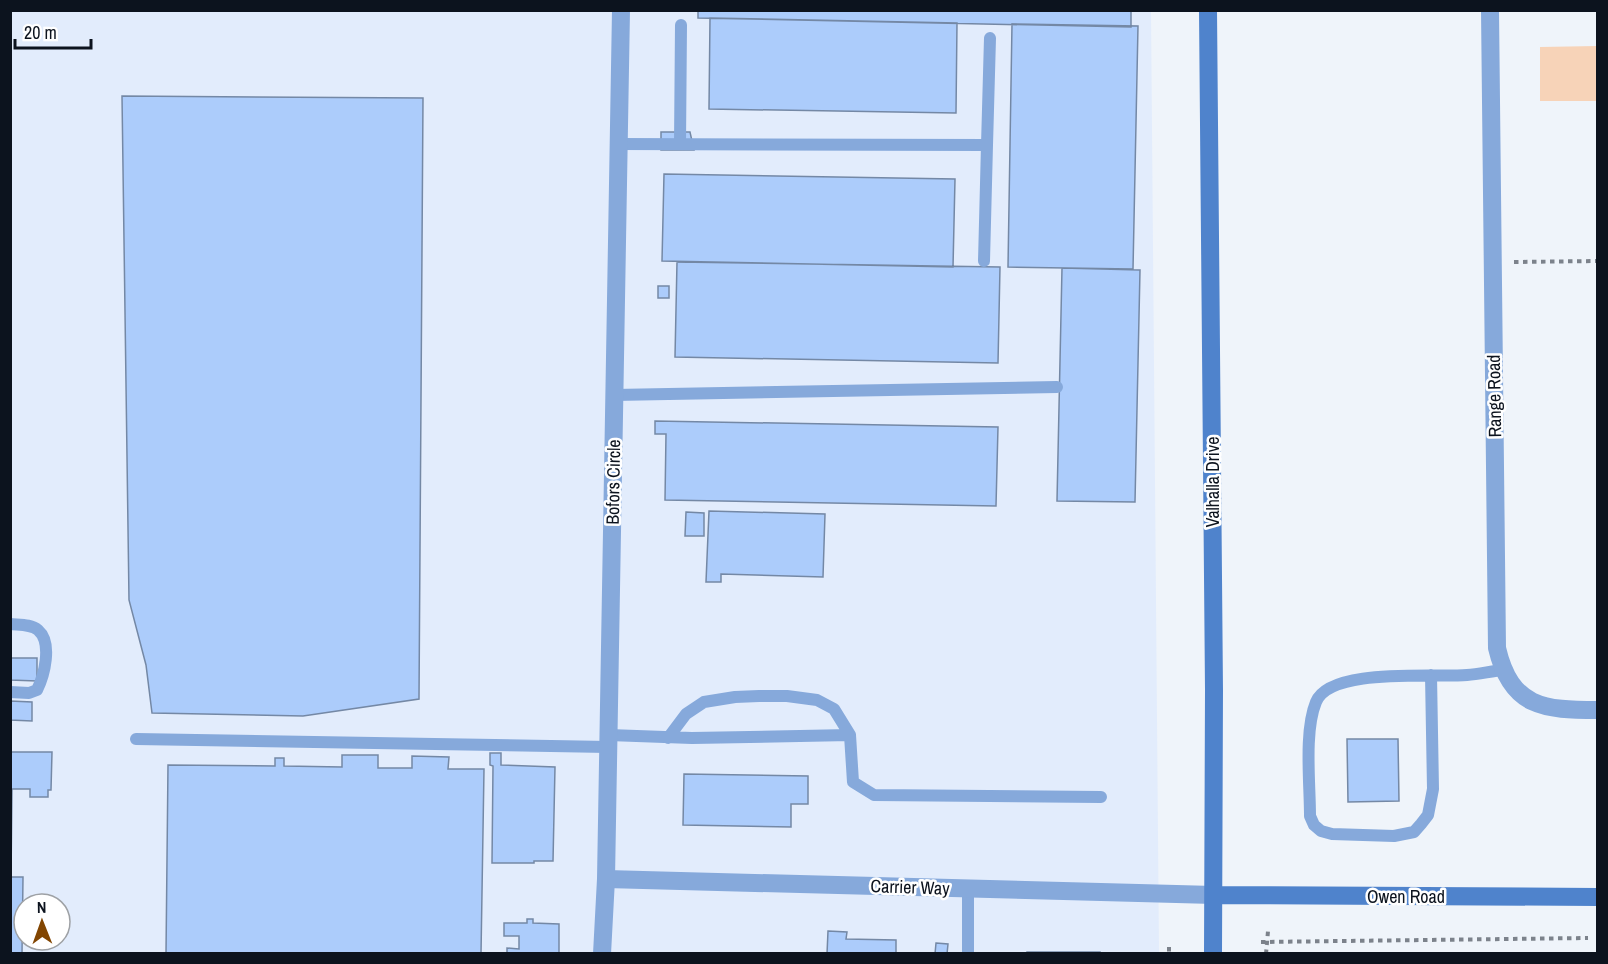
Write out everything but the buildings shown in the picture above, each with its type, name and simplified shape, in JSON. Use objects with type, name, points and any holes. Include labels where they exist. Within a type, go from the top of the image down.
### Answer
[{"type":"main road","name":"Valhalla Drive","points":[[1208,10],[1214,895],[1212,954]]},
{"type":"main road","name":"Owen Road","points":[[1214,895],[1598,897]]},
{"type":"street","name":"Bofors Circle","points":[[602,954],[606,879],[621,10]]},
{"type":"street","name":"Range Road","points":[[1490,10],[1497,648],[1504,670],[1511,682],[1521,694],[1538,705],[1551,709],[1598,710]]},
{"type":"street","name":"Carrier Way","points":[[606,879],[1214,895]]},
{"type":"lane","points":[[680,144],[681,25]]},
{"type":"lane","points":[[984,261],[990,38]]},
{"type":"lane","points":[[619,144],[987,145]]},
{"type":"lane","points":[[614,395],[1056,387]]},
{"type":"lane","points":[[10,624],[32,626],[40,631],[46,647],[43,673],[37,690],[29,693],[10,692]]},
{"type":"lane","points":[[1431,675],[1433,789],[1428,815],[1414,832],[1394,836],[1332,834],[1322,831],[1314,825],[1310,816],[1309,724],[1316,700],[1330,687],[1368,677],[1431,675],[1467,675],[1504,670]]},
{"type":"lane","points":[[668,738],[687,714],[704,702],[735,697],[787,696],[817,700],[834,709],[850,735],[853,782],[874,795],[1101,797]]},
{"type":"lane","points":[[136,739],[608,741],[850,735]]},
{"type":"lane","points":[[968,889],[968,954]]},
{"type":"path","points":[[1513,262],[1598,261]]},
{"type":"path","points":[[1266,954],[1268,931]]},
{"type":"path","points":[[1261,942],[1588,938]]},
{"type":"path","points":[[1169,947],[1169,954]]},
{"type":"shaded area","points":[[10,11],[1151,11],[1159,953],[11,953]]},
{"type":"shaded area","points":[[1597,46],[1597,101],[1540,101],[1540,47]]}]
